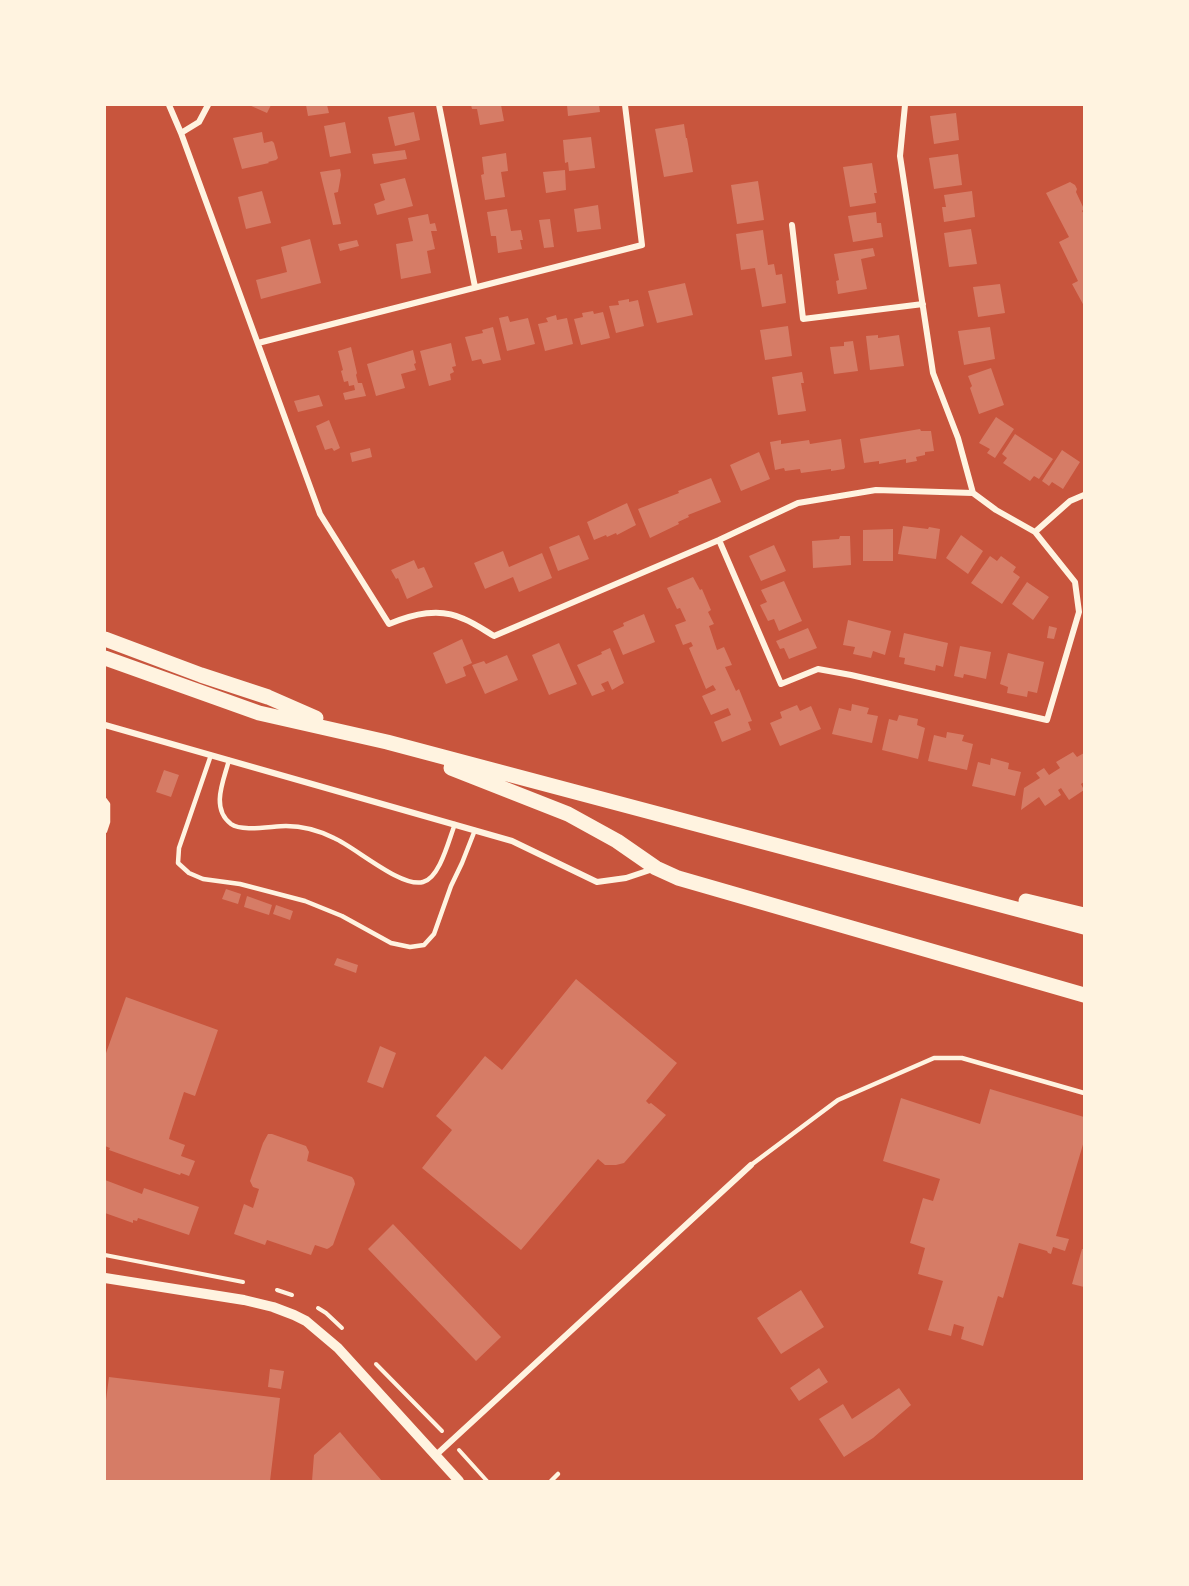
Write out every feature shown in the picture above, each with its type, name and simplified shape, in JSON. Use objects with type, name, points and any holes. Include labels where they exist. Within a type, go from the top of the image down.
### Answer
[{"type":"main road","points":[[105,639],[268,697],[346,732]]},
{"type":"main road","points":[[105,658],[259,713],[387,742],[1084,927]]},
{"type":"main road","points":[[387,742],[568,814],[635,852],[656,868],[678,878],[1084,994]]},
{"type":"main road","points":[[670,817],[1084,915]]},
{"type":"street","points":[[169,105],[320,514],[389,624],[403,618],[436,612],[462,618],[494,636],[719,540],[798,502],[876,490],[972,493],[996,510],[1035,532],[1075,582],[1079,612],[1047,720],[818,669],[781,684],[719,540]]},
{"type":"street","points":[[181,133],[199,122],[208,105]]},
{"type":"street","points":[[439,105],[475,287]]},
{"type":"street","points":[[258,343],[642,245],[625,105]]},
{"type":"street","points":[[905,105],[900,156],[933,373],[958,438],[972,493]]},
{"type":"street","points":[[792,225],[803,318],[923,304]]},
{"type":"street","points":[[1035,532],[1070,501],[1084,495]]},
{"type":"street","points":[[105,725],[512,841],[597,882],[626,878],[656,868]]},
{"type":"street","points":[[436,1455],[751,1165]]},
{"type":"street","points":[[105,1278],[244,1300],[273,1307],[306,1321],[338,1348],[459,1481]]},
{"type":"lane","points":[[212,755],[178,848],[178,863],[189,873],[203,879],[240,884],[306,901],[342,916],[392,943],[410,947],[424,945],[434,934],[475,830]]},
{"type":"lane","points":[[229,760],[218,798],[222,812],[231,824],[240,827],[287,826],[307,829],[336,838],[387,871],[406,880],[421,883],[431,879],[440,865],[455,824]]},
{"type":"lane","points":[[105,800],[108,804],[108,822],[105,831]]},
{"type":"lane","points":[[751,1165],[838,1100],[934,1058],[962,1058],[1084,1093]]},
{"type":"lane","points":[[551,1481],[558,1474]]},
{"type":"building","points":[[249,105],[271,105],[267,113]]},
{"type":"building","points":[[306,105],[327,105],[329,113],[308,116]]},
{"type":"building","points":[[471,105],[501,105],[504,121],[480,125],[477,109],[472,109]]},
{"type":"building","points":[[567,105],[599,105],[600,112],[568,116]]},
{"type":"building","points":[[414,112],[420,140],[395,146],[388,117]]},
{"type":"building","points":[[956,113],[959,140],[934,144],[930,116]]},
{"type":"building","points":[[345,122],[351,153],[330,157],[324,126]]},
{"type":"building","points":[[684,124],[693,172],[664,177],[655,129]]},
{"type":"building","points":[[262,132],[264,143],[272,141],[274,143],[278,158],[269,163],[242,169],[233,138]]},
{"type":"building","points":[[591,137],[595,168],[569,171],[568,162],[565,163],[563,140]]},
{"type":"building","points":[[405,150],[407,159],[374,164],[372,154]]},
{"type":"building","points":[[506,153],[508,171],[501,172],[505,197],[485,200],[481,175],[484,174],[482,157]]},
{"type":"building","points":[[958,154],[962,185],[934,189],[929,158]]},
{"type":"building","points":[[872,163],[877,193],[874,193],[876,203],[850,207],[843,167]]},
{"type":"building","points":[[340,169],[338,192],[334,193],[341,224],[333,225],[320,172]]},
{"type":"building","points":[[565,170],[566,190],[546,193],[543,172]]},
{"type":"building","points":[[405,178],[413,206],[377,215],[374,204],[385,200],[380,184]]},
{"type":"building","points":[[758,181],[764,220],[737,224],[731,185]]},
{"type":"building","points":[[1070,182],[1075,185],[1084,209],[1082,211],[1084,214],[1084,306],[1072,284],[1078,281],[1059,242],[1069,237],[1046,193]]},
{"type":"building","points":[[262,191],[271,223],[246,229],[238,197]]},
{"type":"building","points":[[972,191],[975,217],[944,222],[942,207],[946,207],[944,195]]},
{"type":"building","points":[[598,205],[601,229],[577,232],[574,209]]},
{"type":"building","points":[[507,209],[511,231],[521,230],[522,249],[498,253],[496,236],[491,236],[487,212]]},
{"type":"building","points":[[876,212],[877,223],[881,223],[883,237],[853,242],[848,216]]},
{"type":"building","points":[[428,214],[430,224],[435,223],[437,231],[431,231],[435,249],[427,251],[431,273],[401,279],[396,244],[413,241],[408,218]]},
{"type":"building","points":[[550,219],[554,247],[544,248],[539,220]]},
{"type":"building","points":[[971,229],[977,264],[949,267],[944,233]]},
{"type":"building","points":[[763,230],[768,265],[774,264],[776,275],[782,274],[786,303],[762,307],[755,268],[741,270],[736,234]]},
{"type":"building","points":[[310,239],[321,283],[261,299],[256,280],[287,272],[281,247]]},
{"type":"building","points":[[357,240],[359,246],[340,251],[338,244]]},
{"type":"building","points":[[873,248],[875,256],[861,259],[867,289],[838,294],[836,281],[839,280],[834,254]]},
{"type":"building","points":[[685,283],[693,315],[657,323],[648,291]]},
{"type":"building","points":[[1000,284],[1005,313],[978,317],[973,287]]},
{"type":"building","points":[[629,299],[629,302],[638,300],[644,326],[616,333],[609,306],[619,305],[618,301]]},
{"type":"building","points":[[593,311],[594,314],[603,312],[610,338],[581,345],[574,319],[583,317],[582,313]]},
{"type":"building","points":[[556,315],[557,320],[567,318],[573,344],[545,351],[538,324],[548,322],[546,318]]},
{"type":"building","points":[[508,316],[510,322],[528,318],[535,344],[507,351],[499,318]]},
{"type":"building","points":[[788,326],[792,356],[765,360],[760,330]]},
{"type":"building","points":[[493,327],[501,360],[483,364],[481,359],[472,361],[465,337],[483,333],[482,330]]},
{"type":"building","points":[[990,327],[995,359],[964,365],[958,331]]},
{"type":"building","points":[[878,335],[878,338],[899,335],[904,366],[870,370],[866,336]]},
{"type":"building","points":[[853,341],[858,371],[834,374],[830,347],[844,346],[844,342]]},
{"type":"building","points":[[451,343],[456,366],[452,367],[454,372],[450,374],[451,380],[429,386],[420,351]]},
{"type":"building","points":[[351,347],[358,383],[362,383],[366,396],[345,400],[343,393],[355,390],[354,385],[349,386],[348,381],[344,382],[338,351]]},
{"type":"building","points":[[413,350],[416,370],[401,374],[405,388],[376,396],[367,364]]},
{"type":"building","points":[[991,368],[1004,405],[979,414],[968,376]]},
{"type":"building","points":[[802,372],[804,383],[801,383],[806,411],[778,415],[772,377]]},
{"type":"building","points":[[319,395],[323,406],[298,412],[294,401]]},
{"type":"building","points":[[996,417],[1014,429],[995,458],[987,453],[990,449],[979,443]]},
{"type":"building","points":[[329,420],[340,448],[334,451],[332,448],[325,450],[316,426]]},
{"type":"building","points":[[920,429],[931,431],[934,451],[925,452],[925,455],[916,457],[917,461],[906,463],[906,459],[879,464],[879,461],[864,463],[860,439]]},
{"type":"building","points":[[1015,434],[1053,459],[1039,479],[1034,476],[1030,481],[1003,463],[1007,458],[1002,454]]},
{"type":"building","points":[[841,439],[844,469],[801,473],[800,469],[775,470],[770,442],[781,440],[781,444],[809,440],[810,444]]},
{"type":"building","points":[[370,448],[372,457],[352,462],[350,453]]},
{"type":"building","points":[[1062,450],[1080,462],[1063,489],[1052,482],[1049,486],[1042,481]]},
{"type":"building","points":[[759,452],[770,479],[741,491],[730,465]]},
{"type":"building","points":[[711,478],[721,502],[688,515],[689,517],[678,522],[679,524],[650,538],[638,509]]},
{"type":"building","points":[[627,503],[636,525],[617,535],[616,533],[607,537],[606,535],[594,540],[587,522]]},
{"type":"building","points":[[903,526],[940,529],[936,559],[898,554]]},
{"type":"building","points":[[893,529],[893,561],[863,561],[863,530]]},
{"type":"building","points":[[579,535],[589,559],[558,571],[549,547]]},
{"type":"building","points":[[961,535],[983,551],[968,574],[946,558]]},
{"type":"building","points":[[840,536],[850,536],[851,565],[813,568],[812,541],[839,539]]},
{"type":"building","points":[[774,545],[786,571],[761,581],[749,556]]},
{"type":"building","points":[[503,551],[509,567],[542,553],[552,578],[519,592],[513,577],[485,589],[474,563]]},
{"type":"building","points":[[990,556],[997,561],[1001,556],[1016,567],[1013,572],[1020,577],[1002,604],[971,583]]},
{"type":"building","points":[[414,560],[418,569],[424,567],[433,587],[407,599],[398,578],[396,579],[391,570]]},
{"type":"building","points":[[693,577],[700,590],[702,589],[711,610],[708,612],[714,624],[709,626],[717,650],[724,647],[732,665],[725,667],[736,691],[739,689],[752,721],[748,722],[751,730],[722,742],[714,722],[731,715],[728,708],[711,715],[702,696],[716,690],[713,685],[706,689],[689,648],[693,646],[691,642],[683,645],[675,625],[686,621],[680,608],[677,609],[667,588]]},
{"type":"building","points":[[784,581],[802,621],[779,631],[774,619],[768,621],[760,605],[767,602],[761,590]]},
{"type":"building","points":[[1027,582],[1049,597],[1033,620],[1012,604]]},
{"type":"building","points":[[644,614],[655,642],[623,655],[613,631],[624,626],[623,623]]},
{"type":"building","points":[[848,620],[891,631],[885,655],[873,651],[871,658],[853,654],[855,647],[843,645]]},
{"type":"building","points":[[1049,626],[1057,628],[1054,639],[1047,638]]},
{"type":"building","points":[[808,628],[817,648],[789,659],[784,648],[780,649],[776,641]]},
{"type":"building","points":[[904,633],[948,643],[943,667],[936,665],[935,671],[904,664],[905,658],[899,657]]},
{"type":"building","points":[[462,639],[472,663],[463,667],[466,676],[446,684],[433,653]]},
{"type":"building","points":[[559,643],[577,684],[549,695],[532,655]]},
{"type":"building","points":[[960,646],[991,652],[986,679],[964,674],[963,678],[954,676]]},
{"type":"building","points":[[610,648],[624,683],[612,690],[608,681],[601,684],[605,691],[592,696],[577,665]]},
{"type":"building","points":[[1008,653],[1044,662],[1037,693],[1028,691],[1027,697],[1007,693],[1008,687],[1000,684]]},
{"type":"building","points":[[507,655],[518,680],[485,694],[472,665],[484,661],[486,664]]},
{"type":"building","points":[[852,704],[869,708],[867,714],[878,716],[872,743],[832,734],[839,708],[851,711]]},
{"type":"building","points":[[797,705],[800,711],[811,706],[821,729],[780,746],[770,723],[782,718],[780,712]]},
{"type":"building","points":[[899,715],[918,719],[917,725],[925,728],[918,759],[882,750],[889,719],[897,721]]},
{"type":"building","points":[[947,732],[964,735],[962,741],[973,744],[967,770],[928,761],[934,735],[946,738]]},
{"type":"building","points":[[1073,752],[1077,757],[1084,753],[1084,782],[1081,784],[1084,790],[1069,800],[1061,788],[1058,790],[1061,795],[1045,806],[1039,797],[1021,810],[1024,788],[1040,778],[1036,773],[1044,768],[1049,775],[1060,768],[1056,762]]},
{"type":"building","points":[[991,758],[1009,763],[1008,769],[1021,772],[1015,796],[972,786],[978,762],[990,765]]},
{"type":"building","points":[[164,770],[179,775],[171,797],[156,792]]},
{"type":"building","points":[[226,889],[241,894],[238,904],[222,899]]},
{"type":"building","points":[[247,896],[272,905],[269,915],[244,907]]},
{"type":"building","points":[[276,905],[293,911],[290,920],[273,914]]},
{"type":"building","points":[[337,958],[358,965],[356,973],[334,965]]},
{"type":"building","points":[[576,979],[677,1063],[646,1101],[666,1115],[624,1163],[605,1165],[598,1159],[521,1250],[422,1168],[452,1130],[436,1116],[485,1056],[502,1070]]},
{"type":"building","points":[[126,997],[218,1030],[195,1096],[184,1092],[169,1139],[185,1145],[181,1156],[195,1161],[189,1176],[134,1159],[109,1150],[110,1148],[105,1146],[105,1056]]},
{"type":"building","points":[[380,1046],[396,1053],[383,1088],[367,1082]]},
{"type":"building","points":[[990,1089],[1084,1117],[1084,1141],[1056,1236],[1069,1239],[1065,1251],[1053,1247],[1051,1254],[1019,1243],[1003,1298],[998,1296],[983,1346],[961,1339],[964,1327],[954,1324],[951,1336],[928,1330],[943,1281],[918,1274],[925,1248],[910,1243],[923,1198],[933,1201],[940,1179],[883,1161],[901,1098],[980,1124]]},
{"type":"building","points":[[268,1134],[306,1146],[309,1152],[307,1161],[352,1177],[354,1180],[355,1184],[333,1245],[329,1248],[315,1245],[311,1255],[267,1240],[265,1245],[234,1234],[244,1204],[253,1208],[259,1189],[253,1187],[250,1181]]},
{"type":"building","points":[[105,1180],[142,1194],[144,1188],[199,1207],[189,1235],[138,1218],[137,1221],[133,1220],[133,1223],[105,1213]]},
{"type":"building","points":[[393,1224],[501,1337],[476,1361],[368,1249]]},
{"type":"building","points":[[1082,1249],[1084,1249],[1084,1287],[1072,1284]]},
{"type":"building","points":[[801,1290],[824,1327],[781,1354],[757,1318]]},
{"type":"building","points":[[819,1368],[828,1382],[799,1401],[790,1388]]},
{"type":"building","points":[[270,1369],[284,1371],[281,1389],[268,1387]]},
{"type":"building","points":[[109,1377],[280,1398],[270,1481],[105,1481],[105,1408]]},
{"type":"building","points":[[899,1388],[911,1405],[873,1438],[844,1457],[819,1419],[843,1404],[852,1419]]},
{"type":"building","points":[[340,1432],[382,1481],[312,1481],[314,1455]]}]
